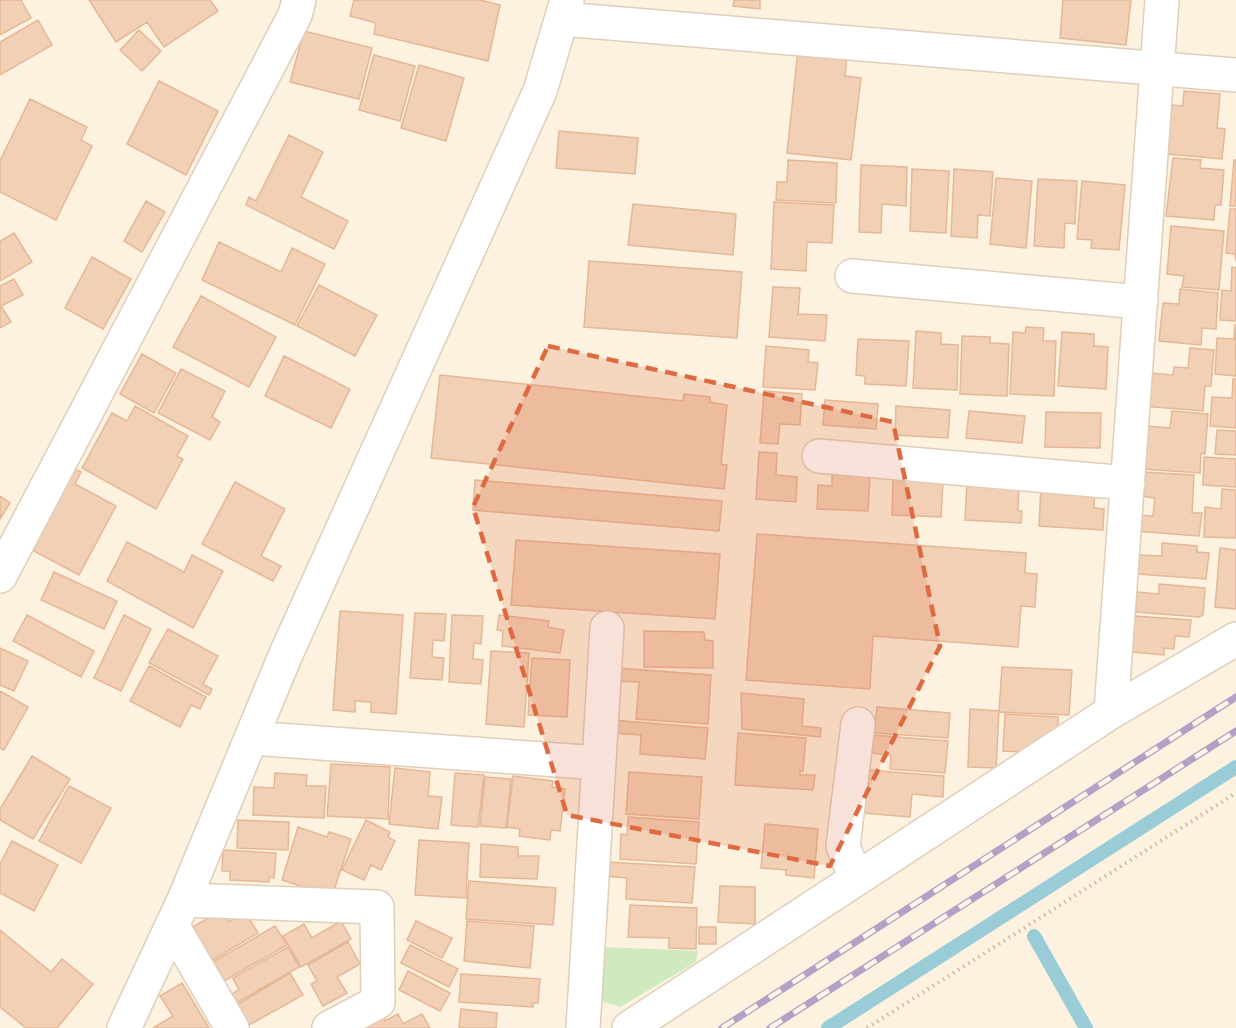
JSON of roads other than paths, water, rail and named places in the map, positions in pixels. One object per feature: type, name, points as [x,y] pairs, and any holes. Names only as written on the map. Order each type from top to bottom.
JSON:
[{"type":"street","points":[[0,576],[295,15],[299,0]]},
{"type":"street","points":[[1112,712],[1162,0]]},
{"type":"street","points":[[124,1028],[178,912],[291,643],[540,91],[565,10],[1236,75]]},
{"type":"street","points":[[852,276],[1141,302]]},
{"type":"street","points":[[819,456],[1128,483]]},
{"type":"street","points":[[583,1028],[607,628]]},
{"type":"street","points":[[629,1028],[1112,712],[1236,639]]},
{"type":"street","points":[[856,879],[843,846],[858,724]]},
{"type":"street","points":[[251,738],[599,763]]},
{"type":"street","points":[[178,912],[377,907],[378,1002],[329,1028]]},
{"type":"street","points":[[178,912],[232,1028]]},
{"type":"waterway","points":[[828,1028],[1236,767]]},
{"type":"waterway","points":[[1034,936],[1086,1028]]},
{"type":"railway","points":[[722,1028],[1236,697]]},
{"type":"railway","points":[[770,1028],[1236,731]]}]
